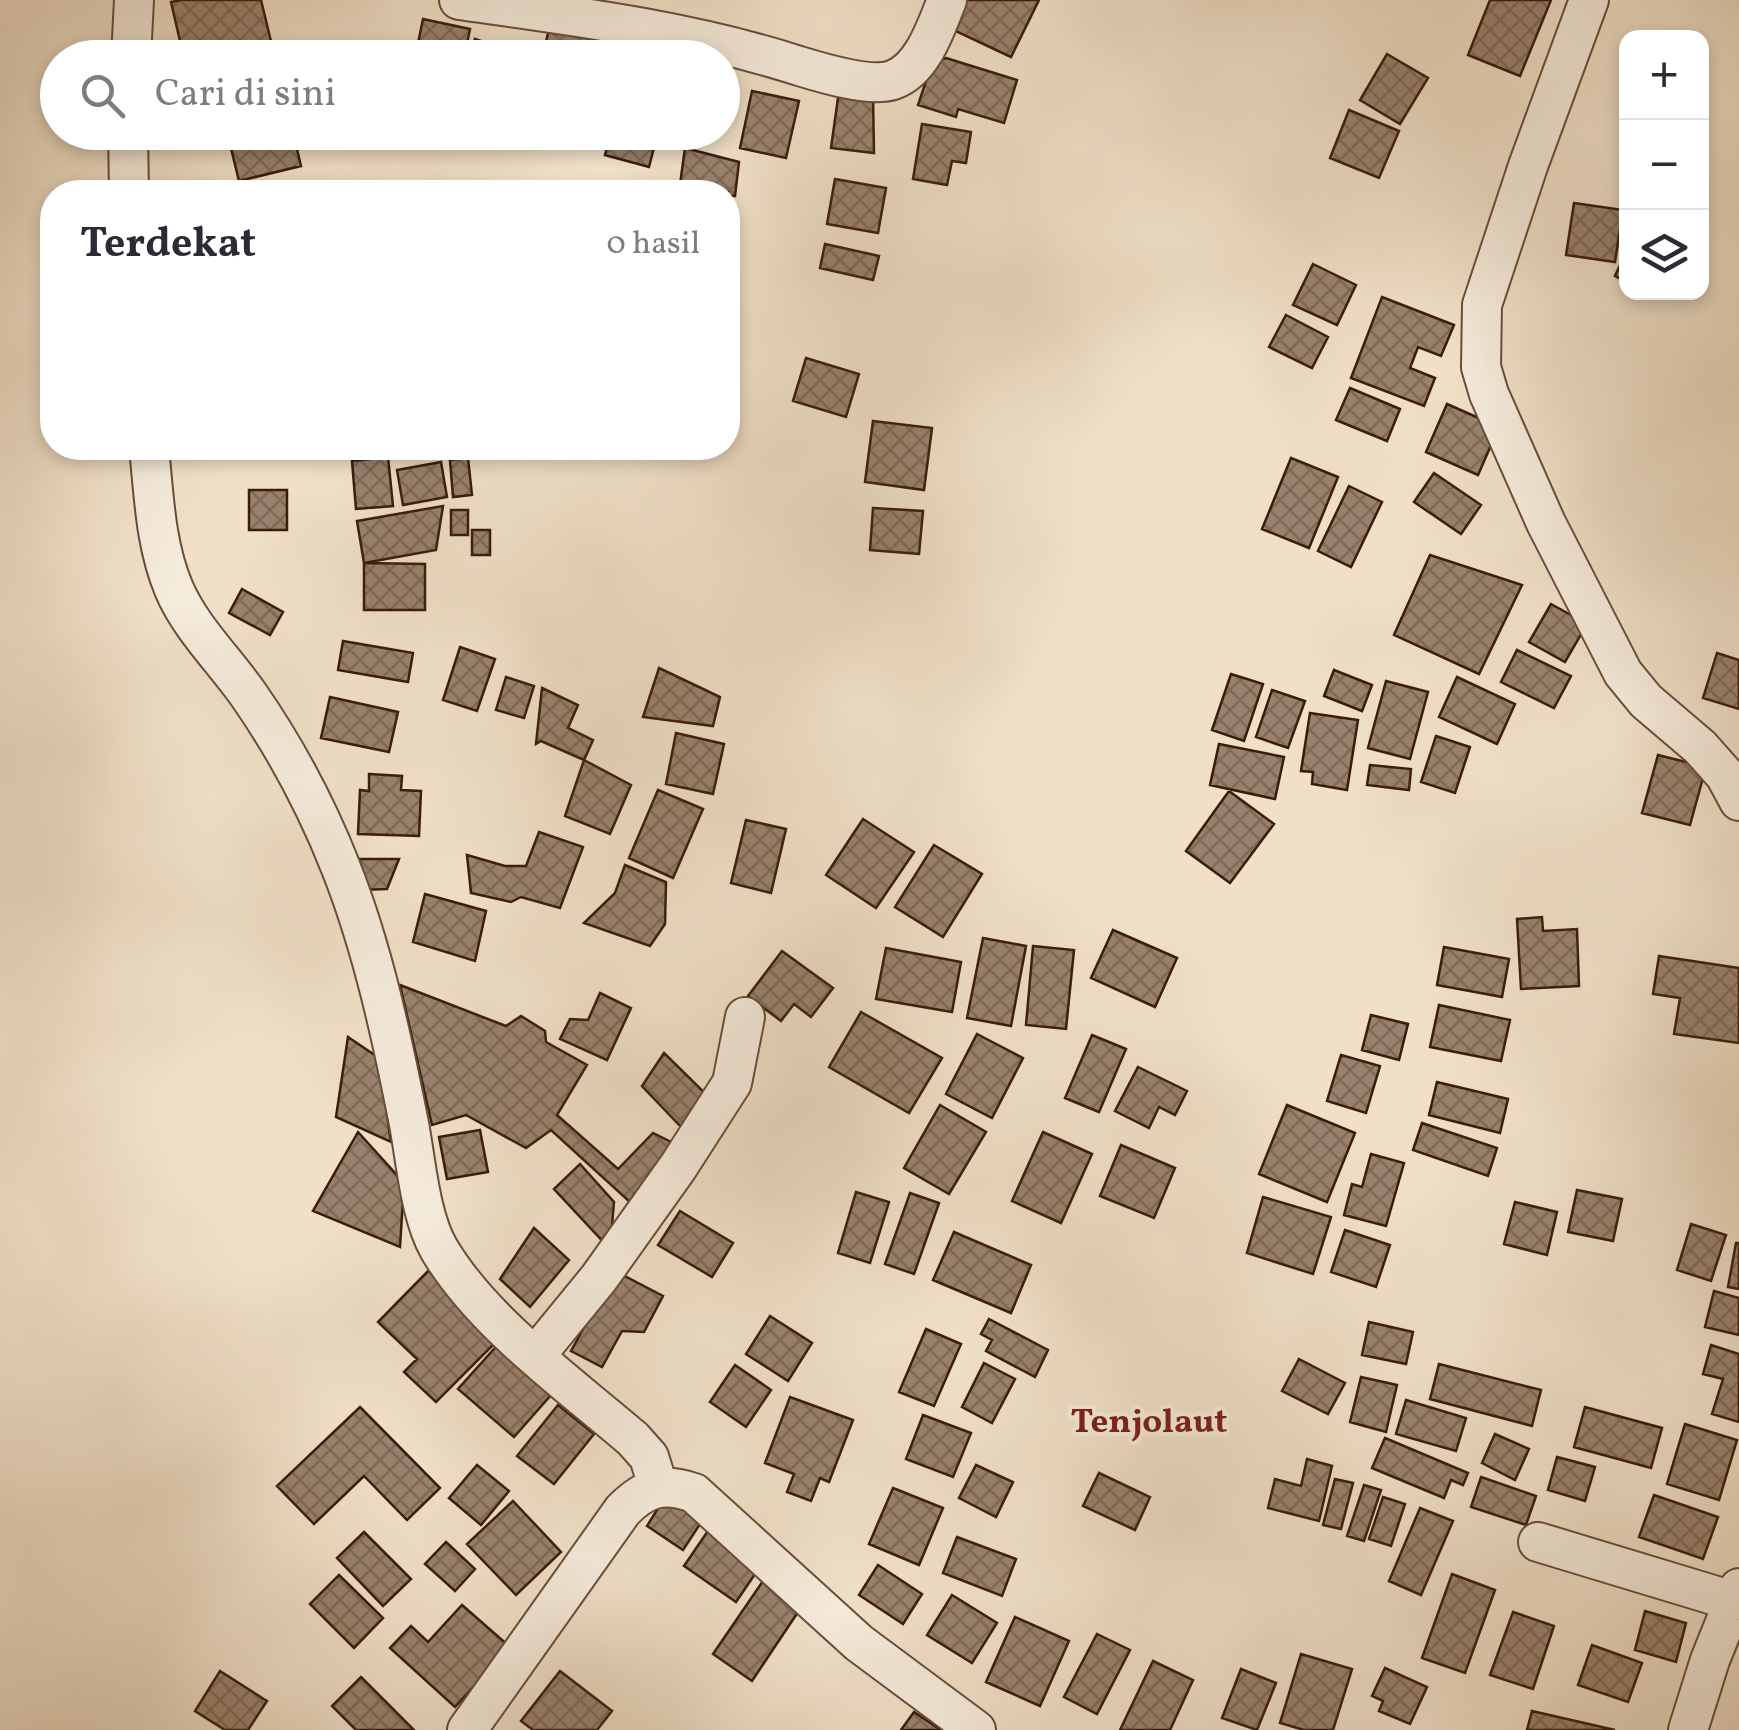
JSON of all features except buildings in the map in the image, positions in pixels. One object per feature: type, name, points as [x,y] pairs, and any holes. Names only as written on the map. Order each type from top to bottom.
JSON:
[{"type":"street","points":[[132,40],[134,0]]},
{"type":"street","points":[[459,0],[709,40]]},
{"type":"street","points":[[740,48],[816,71],[866,81],[892,80],[912,68],[947,0]]},
{"type":"street","points":[[1589,0],[1482,305],[1481,367],[1546,523],[1623,673],[1646,701],[1713,761],[1739,800]]},
{"type":"street","points":[[129,150],[130,180]]},
{"type":"street","points":[[150,460],[159,542],[174,591],[249,696],[284,753],[340,866],[364,933],[437,1246],[462,1281],[536,1355],[650,1457],[658,1486]]},
{"type":"street","points":[[536,1355],[599,1278],[732,1083],[745,1018]]},
{"type":"street","points":[[467,1730],[614,1522],[639,1494],[658,1486],[694,1493],[859,1643],[976,1730]]},
{"type":"street","points":[[1538,1542],[1736,1594],[1688,1730]]},
{"type":"district","name":"Tenjolaut","points":[[1149,1423]]}]
